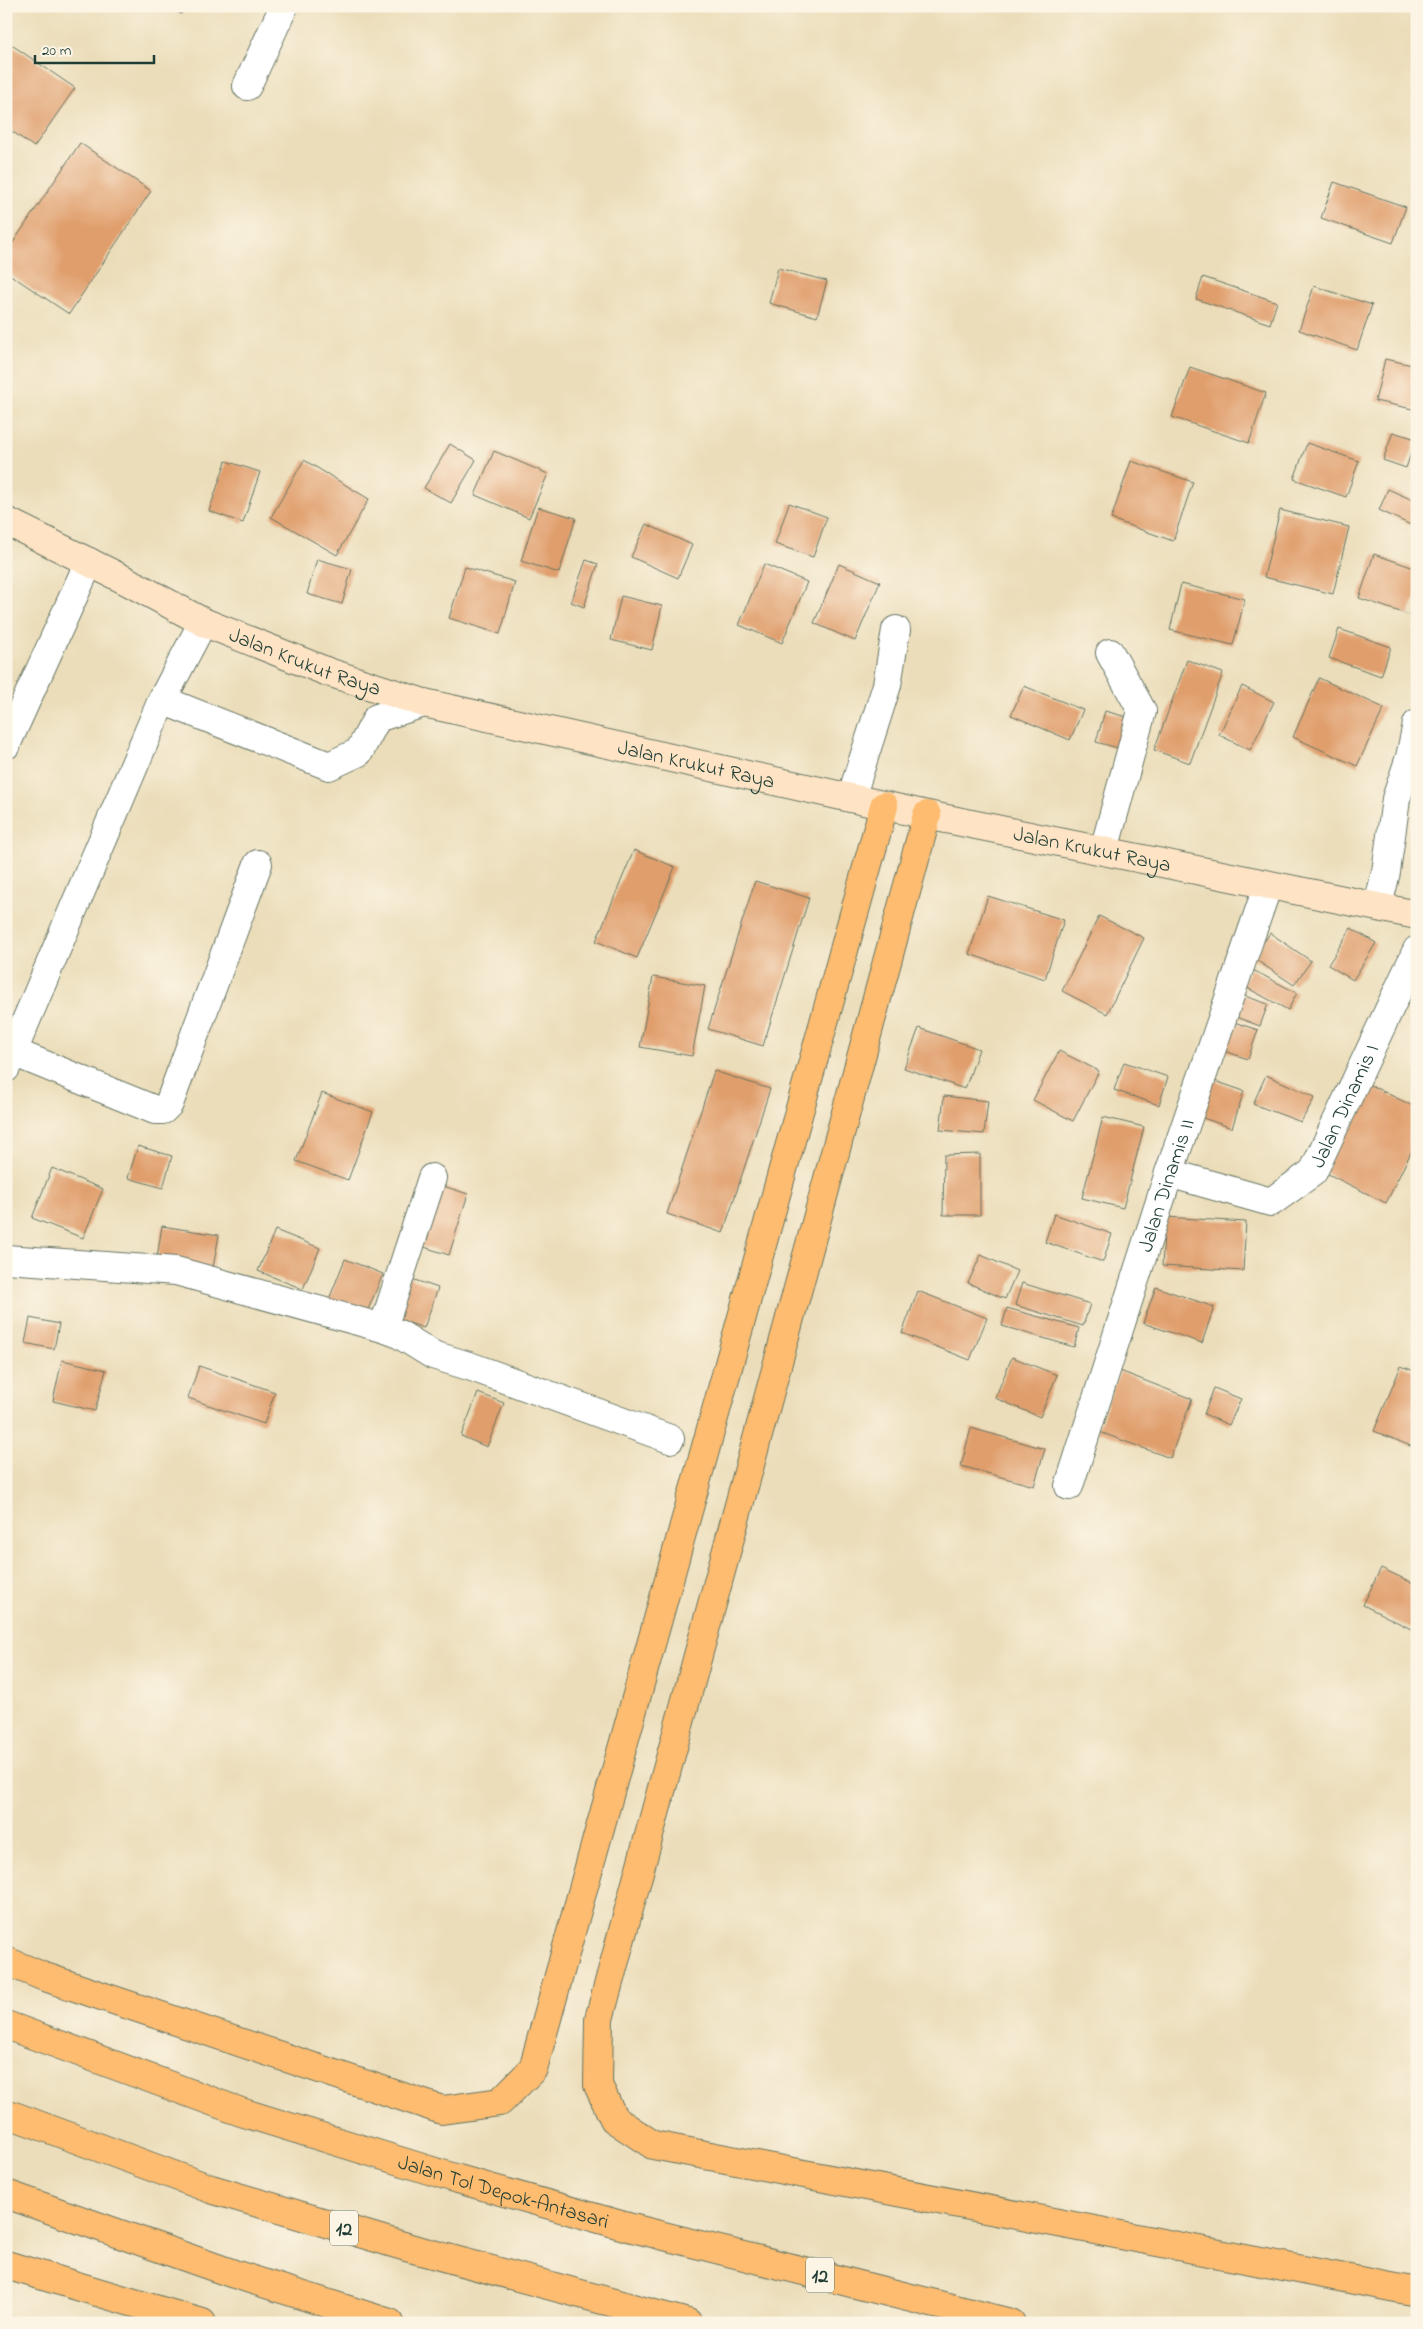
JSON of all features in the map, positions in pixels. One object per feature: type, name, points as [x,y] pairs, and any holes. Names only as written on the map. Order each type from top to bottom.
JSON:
[{"type":"highway","points":[[6,1961],[51,1979],[442,2110],[500,2102],[533,2069],[556,1994],[884,806]]},
{"type":"highway","points":[[927,815],[598,2019],[598,2085],[614,2119],[653,2144],[1417,2292]]},
{"type":"highway","name":"Jalan Tol Depok–Antasari","points":[[6,2025],[241,2112],[458,2179],[628,2227],[1011,2323]]},
{"type":"highway","name":"12","points":[[6,2113],[211,2189],[410,2248],[688,2323]]},
{"type":"highway","points":[[6,2194],[234,2274],[390,2323]]},
{"type":"highway","points":[[6,2266],[202,2323]]},
{"type":"street","points":[[247,86],[284,6]]},
{"type":"street","name":"Jalan Krukut Raya","points":[[6,521],[203,622],[328,672],[424,702],[884,806],[1417,915]]},
{"type":"street","points":[[6,745],[89,562]]},
{"type":"street","points":[[203,622],[162,700],[10,1060],[155,1110],[163,1110],[169,1104],[258,864]]},
{"type":"street","points":[[850,798],[887,685],[896,630]]},
{"type":"street","points":[[1104,850],[1142,711],[1110,654]]},
{"type":"street","points":[[162,700],[329,766],[359,752],[377,718],[424,702]]},
{"type":"street","points":[[1378,906],[1386,872],[1396,798],[1410,757],[1417,724]]},
{"type":"street","name":"Jalan Dinamis II","points":[[1069,1486],[1169,1173],[1268,885]]},
{"type":"street","name":"Jalan Dinamis I","points":[[1169,1173],[1271,1202],[1313,1172],[1417,950]]},
{"type":"street","points":[[383,1328],[432,1178]]},
{"type":"street","points":[[6,1260],[176,1271],[383,1328],[399,1334],[433,1355],[472,1367],[670,1438]]},
{"type":"building","points":[[166,6],[185,6],[181,14]]},
{"type":"building","points":[[6,41],[75,88],[34,147],[6,127]]},
{"type":"building","points":[[80,143],[151,191],[69,314],[6,272],[6,253]]},
{"type":"building","points":[[1334,182],[1406,207],[1393,243],[1321,218]]},
{"type":"building","points":[[778,268],[827,281],[817,317],[769,303]]},
{"type":"building","points":[[1203,277],[1277,302],[1270,324],[1196,299]]},
{"type":"building","points":[[1314,286],[1372,305],[1357,350],[1299,330]]},
{"type":"building","points":[[1385,359],[1417,366],[1417,410],[1375,401]]},
{"type":"building","points":[[1190,367],[1266,393],[1249,443],[1172,417]]},
{"type":"building","points":[[1393,432],[1416,439],[1406,468],[1383,460]]},
{"type":"building","points":[[1307,443],[1359,461],[1346,497],[1294,479]]},
{"type":"building","points":[[450,444],[476,460],[451,503],[424,488]]},
{"type":"building","points":[[494,451],[548,474],[529,518],[475,495]]},
{"type":"building","points":[[304,460],[369,499],[337,555],[271,517]]},
{"type":"building","points":[[226,461],[260,472],[243,523],[209,511]]},
{"type":"building","points":[[1131,461],[1193,482],[1173,541],[1111,519]]},
{"type":"building","points":[[1388,489],[1417,502],[1417,528],[1379,510]]},
{"type":"building","points":[[789,503],[827,517],[813,557],[775,544]]},
{"type":"building","points":[[538,507],[576,518],[559,573],[521,561]]},
{"type":"building","points":[[1280,510],[1349,527],[1333,594],[1264,577]]},
{"type":"building","points":[[646,524],[692,545],[678,578],[631,557]]},
{"type":"building","points":[[1374,554],[1417,569],[1417,592],[1409,615],[1359,598]]},
{"type":"building","points":[[317,559],[352,569],[342,604],[307,594]]},
{"type":"building","points":[[586,560],[598,564],[584,607],[571,602]]},
{"type":"building","points":[[764,564],[807,582],[782,643],[739,625]]},
{"type":"building","points":[[839,564],[880,582],[855,641],[814,623]]},
{"type":"building","points":[[465,567],[515,582],[500,634],[449,618]]},
{"type":"building","points":[[1181,584],[1245,599],[1233,645],[1170,630]]},
{"type":"building","points":[[621,596],[662,606],[652,650],[611,640]]},
{"type":"building","points":[[1339,629],[1391,647],[1381,676],[1329,658]]},
{"type":"building","points":[[1187,660],[1223,673],[1190,763],[1154,750]]},
{"type":"building","points":[[1319,678],[1384,708],[1357,766],[1293,737]]},
{"type":"building","points":[[1024,686],[1083,710],[1070,740],[1011,715]]},
{"type":"building","points":[[1242,686],[1274,702],[1250,750],[1219,735]]},
{"type":"building","points":[[1105,711],[1134,719],[1125,750],[1096,742]]},
{"type":"building","points":[[634,850],[675,867],[637,958],[596,941]]},
{"type":"building","points":[[755,881],[809,898],[763,1046],[708,1029]]},
{"type":"building","points":[[988,896],[1064,920],[1045,979],[969,954]]},
{"type":"building","points":[[1099,916],[1144,938],[1107,1014],[1062,991]]},
{"type":"building","points":[[1351,928],[1376,943],[1353,980],[1328,965]]},
{"type":"building","points":[[1270,933],[1311,961],[1294,985],[1253,958]]},
{"type":"building","points":[[1251,969],[1297,993],[1288,1010],[1242,985]]},
{"type":"building","points":[[653,977],[705,986],[692,1056],[640,1047]]},
{"type":"building","points":[[1236,993],[1268,1004],[1260,1026],[1228,1014]]},
{"type":"building","points":[[1228,1020],[1258,1030],[1248,1059],[1218,1049]]},
{"type":"building","points":[[919,1028],[979,1049],[965,1089],[904,1068]]},
{"type":"building","points":[[1059,1051],[1099,1071],[1073,1121],[1033,1100]]},
{"type":"building","points":[[1124,1062],[1168,1077],[1159,1105],[1114,1090]]},
{"type":"building","points":[[714,1071],[770,1089],[723,1233],[667,1214]]},
{"type":"building","points":[[1266,1075],[1315,1097],[1301,1122],[1253,1104]]},
{"type":"building","points":[[1206,1078],[1244,1091],[1232,1128],[1194,1115]]},
{"type":"building","points":[[1368,1084],[1417,1108],[1417,1140],[1386,1203],[1324,1172]]},
{"type":"building","points":[[322,1093],[373,1112],[348,1180],[296,1161]]},
{"type":"building","points":[[944,1096],[988,1101],[984,1134],[940,1130]]},
{"type":"building","points":[[1103,1117],[1144,1127],[1123,1208],[1082,1198]]},
{"type":"building","points":[[138,1146],[172,1156],[163,1188],[128,1178]]},
{"type":"building","points":[[980,1154],[980,1215],[943,1215],[944,1155]]},
{"type":"building","points":[[52,1168],[103,1189],[83,1238],[32,1218]]},
{"type":"building","points":[[440,1185],[468,1194],[449,1255],[421,1246]]},
{"type":"building","points":[[1054,1214],[1112,1234],[1103,1262],[1045,1242]]},
{"type":"building","points":[[1165,1217],[1246,1222],[1243,1271],[1162,1266]]},
{"type":"building","points":[[162,1226],[219,1235],[212,1273],[156,1264]]},
{"type":"building","points":[[275,1230],[320,1248],[303,1289],[258,1271]]},
{"type":"building","points":[[981,1255],[1017,1271],[1005,1299],[968,1283]]},
{"type":"building","points":[[345,1259],[383,1274],[365,1317],[328,1302]]},
{"type":"building","points":[[406,1277],[438,1288],[424,1328],[392,1317]]},
{"type":"building","points":[[1022,1283],[1090,1304],[1083,1326],[1015,1305]]},
{"type":"building","points":[[1156,1287],[1214,1307],[1202,1343],[1143,1323]]},
{"type":"building","points":[[918,1291],[987,1318],[970,1360],[902,1333]]},
{"type":"building","points":[[1007,1308],[1079,1328],[1074,1347],[1002,1326]]},
{"type":"building","points":[[30,1318],[59,1324],[54,1349],[25,1343]]},
{"type":"building","points":[[1012,1357],[1057,1375],[1040,1417],[995,1398]]},
{"type":"building","points":[[62,1360],[106,1370],[95,1411],[53,1401]]},
{"type":"building","points":[[199,1366],[275,1392],[264,1424],[188,1398]]},
{"type":"building","points":[[1401,1366],[1417,1372],[1417,1438],[1413,1447],[1374,1431]]},
{"type":"building","points":[[1120,1371],[1192,1399],[1170,1458],[1097,1431]]},
{"type":"building","points":[[1214,1388],[1241,1399],[1229,1425],[1204,1414]]},
{"type":"building","points":[[478,1393],[504,1403],[487,1447],[461,1436]]},
{"type":"building","points":[[971,1428],[1045,1449],[1034,1486],[961,1466]]},
{"type":"building","points":[[1381,1568],[1417,1585],[1417,1632],[1363,1605]]}]
